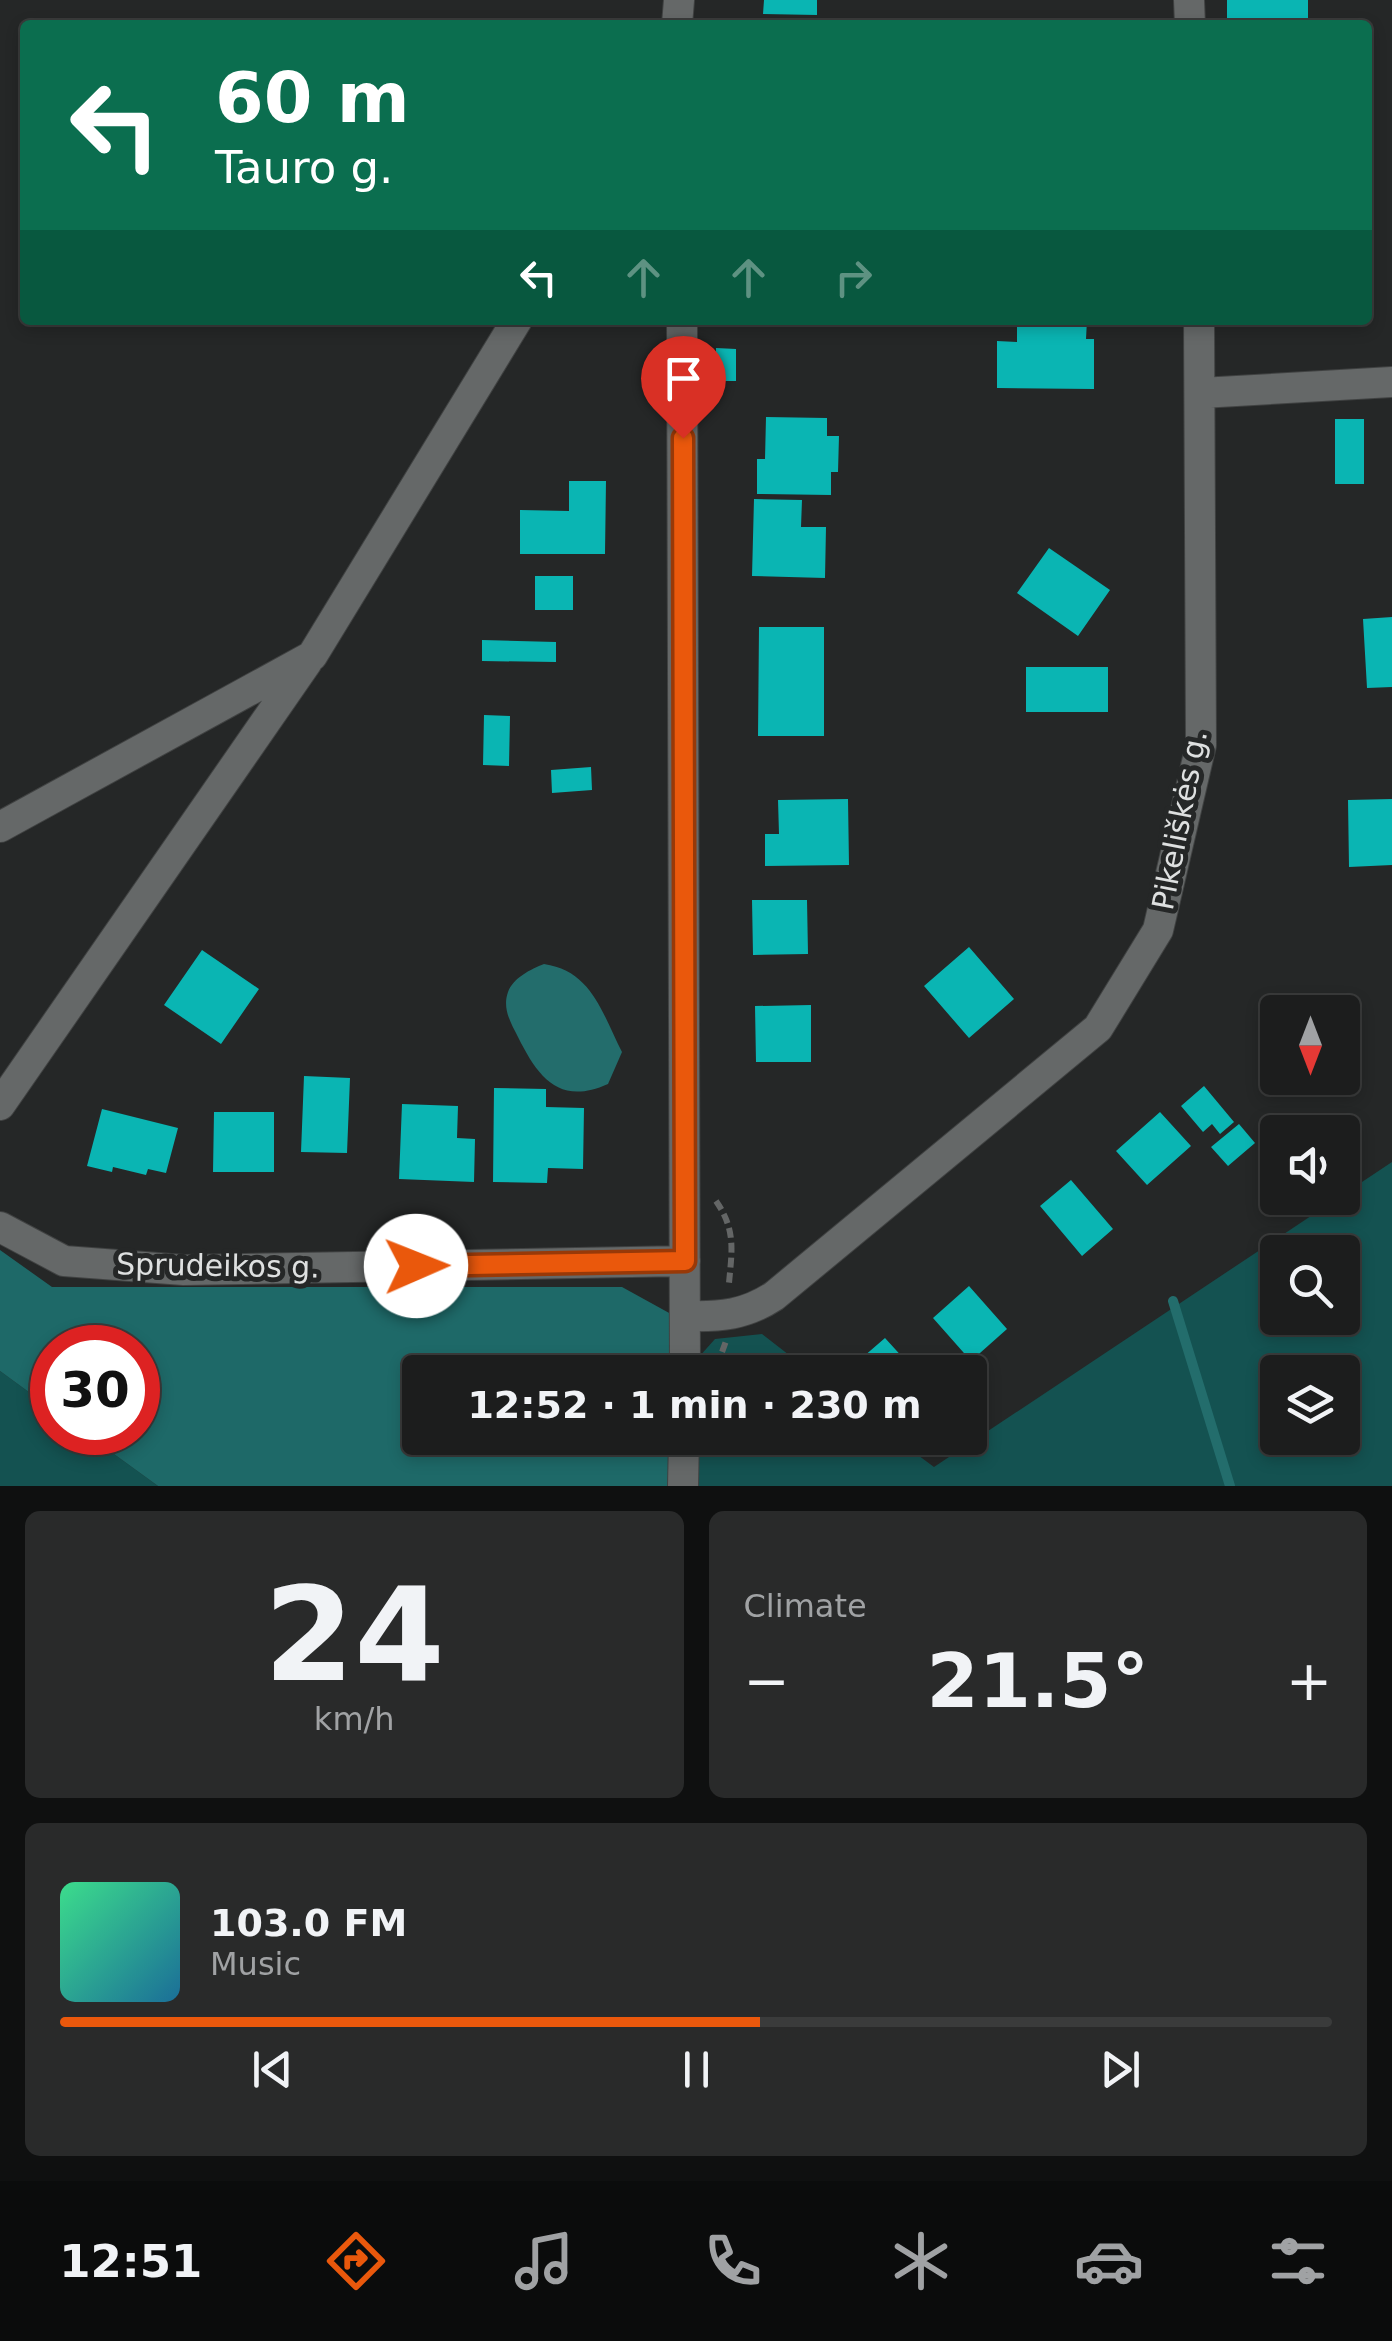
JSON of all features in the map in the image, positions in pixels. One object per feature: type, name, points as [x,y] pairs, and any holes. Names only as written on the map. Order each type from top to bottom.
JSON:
[{"type":"street","points":[[0,1105],[312,656],[514,325]]},
{"type":"street","points":[[682,325],[685,1355]]},
{"type":"street","name":"Pikeliškės g.","points":[[686,1316],[750,1312],[774,1296],[1098,1028],[1158,930],[1201,744],[1199,325]]},
{"type":"street","points":[[1201,393],[1392,382]]},
{"type":"street","points":[[0,826],[312,656]]},
{"type":"street","name":"Sprudeikos g.","points":[[0,1227],[64,1261],[184,1270],[685,1261]]},
{"type":"street","points":[[683,1486],[684,1455]]},
{"type":"path","points":[[686,1186],[706,1187],[728,1219],[734,1238],[722,1355]]},
{"type":"shaded area","points":[[544,964],[574,975],[601,1009],[622,1052],[608,1084],[576,1092],[563,1089],[542,1075],[526,1051],[508,1016],[506,998],[518,978]]},
{"type":"shaded area","points":[[1392,1162],[1392,1486],[697,1486],[697,1455],[918,1455],[934,1467],[952,1455],[987,1455],[987,1432],[1260,1250],[1260,1335],[1360,1335],[1360,1235],[1282,1235],[1312,1215],[1360,1215],[1360,1183]]},
{"type":"shaded area","points":[[0,1250],[52,1287],[622,1287],[671,1314],[670,1355],[402,1355],[402,1455],[669,1455],[668,1486],[158,1486],[115,1455],[160,1455],[160,1325],[30,1325],[30,1393],[0,1371]]},
{"type":"shaded area","points":[[762,1334],[789,1355],[701,1355],[715,1339]]},
{"type":"shaded area","points":[[0,1371],[30,1393],[30,1455],[115,1455],[158,1486],[0,1486]]},
{"type":"building","points":[[764,0],[817,0],[817,15],[763,14]]},
{"type":"building","points":[[1227,0],[1308,0],[1308,20],[1227,20]]},
{"type":"building","points":[[1017,325],[1087,325],[1086,339],[1094,339],[1094,389],[997,388],[997,341],[1017,342]]},
{"type":"building","points":[[716,348],[736,349],[736,381],[716,381]]},
{"type":"building","points":[[766,417],[827,418],[827,436],[839,436],[838,472],[831,472],[831,495],[757,494],[757,459],[765,459]]},
{"type":"building","points":[[1335,419],[1364,419],[1364,484],[1335,484]]},
{"type":"building","points":[[569,481],[606,481],[605,554],[520,554],[520,510],[569,511]]},
{"type":"building","points":[[754,499],[802,500],[801,527],[826,527],[825,578],[752,576]]},
{"type":"building","points":[[1049,548],[1110,590],[1078,636],[1017,593]]},
{"type":"building","points":[[535,576],[573,576],[573,610],[535,610]]},
{"type":"building","points":[[1392,617],[1392,687],[1367,688],[1363,619]]},
{"type":"building","points":[[759,627],[824,627],[824,736],[758,736]]},
{"type":"building","points":[[482,640],[556,642],[556,662],[482,661]]},
{"type":"building","points":[[1026,667],[1108,667],[1108,712],[1026,712]]},
{"type":"building","points":[[484,715],[510,716],[509,766],[483,765]]},
{"type":"building","points":[[591,767],[592,790],[552,793],[551,770]]},
{"type":"building","points":[[848,799],[849,865],[765,866],[765,834],[779,834],[778,800]]},
{"type":"building","points":[[1392,799],[1392,865],[1349,867],[1348,800]]},
{"type":"building","points":[[752,900],[807,900],[808,954],[753,955]]},
{"type":"building","points":[[969,947],[1014,999],[969,1038],[924,986]]},
{"type":"building","points":[[202,950],[259,989],[221,1044],[164,1005]]},
{"type":"building","points":[[811,1005],[811,1062],[756,1062],[755,1006]]},
{"type":"building","points":[[304,1076],[350,1078],[347,1153],[301,1152]]},
{"type":"building","points":[[1204,1086],[1234,1122],[1220,1134],[1212,1124],[1203,1132],[1181,1106]]},
{"type":"building","points":[[494,1088],[546,1089],[546,1107],[584,1108],[583,1169],[548,1168],[547,1183],[493,1182]]},
{"type":"building","points":[[402,1104],[458,1106],[457,1138],[475,1139],[474,1182],[399,1179]]},
{"type":"building","points":[[102,1109],[178,1128],[166,1173],[148,1169],[146,1175],[113,1167],[112,1172],[87,1166]]},
{"type":"building","points":[[214,1112],[274,1112],[274,1172],[213,1172]]},
{"type":"building","points":[[1160,1112],[1191,1146],[1147,1185],[1116,1151]]},
{"type":"building","points":[[1239,1124],[1255,1143],[1228,1166],[1211,1147]]},
{"type":"building","points":[[1071,1180],[1113,1229],[1082,1256],[1040,1206]]},
{"type":"building","points":[[969,1286],[1007,1329],[978,1355],[966,1355],[933,1318]]},
{"type":"building","points":[[885,1338],[900,1355],[865,1355]]},
{"type":"waterway","points":[[1173,1301],[1230,1486]]},
{"type":"route","points":[[416,1266],[685,1261],[683,438]]}]
